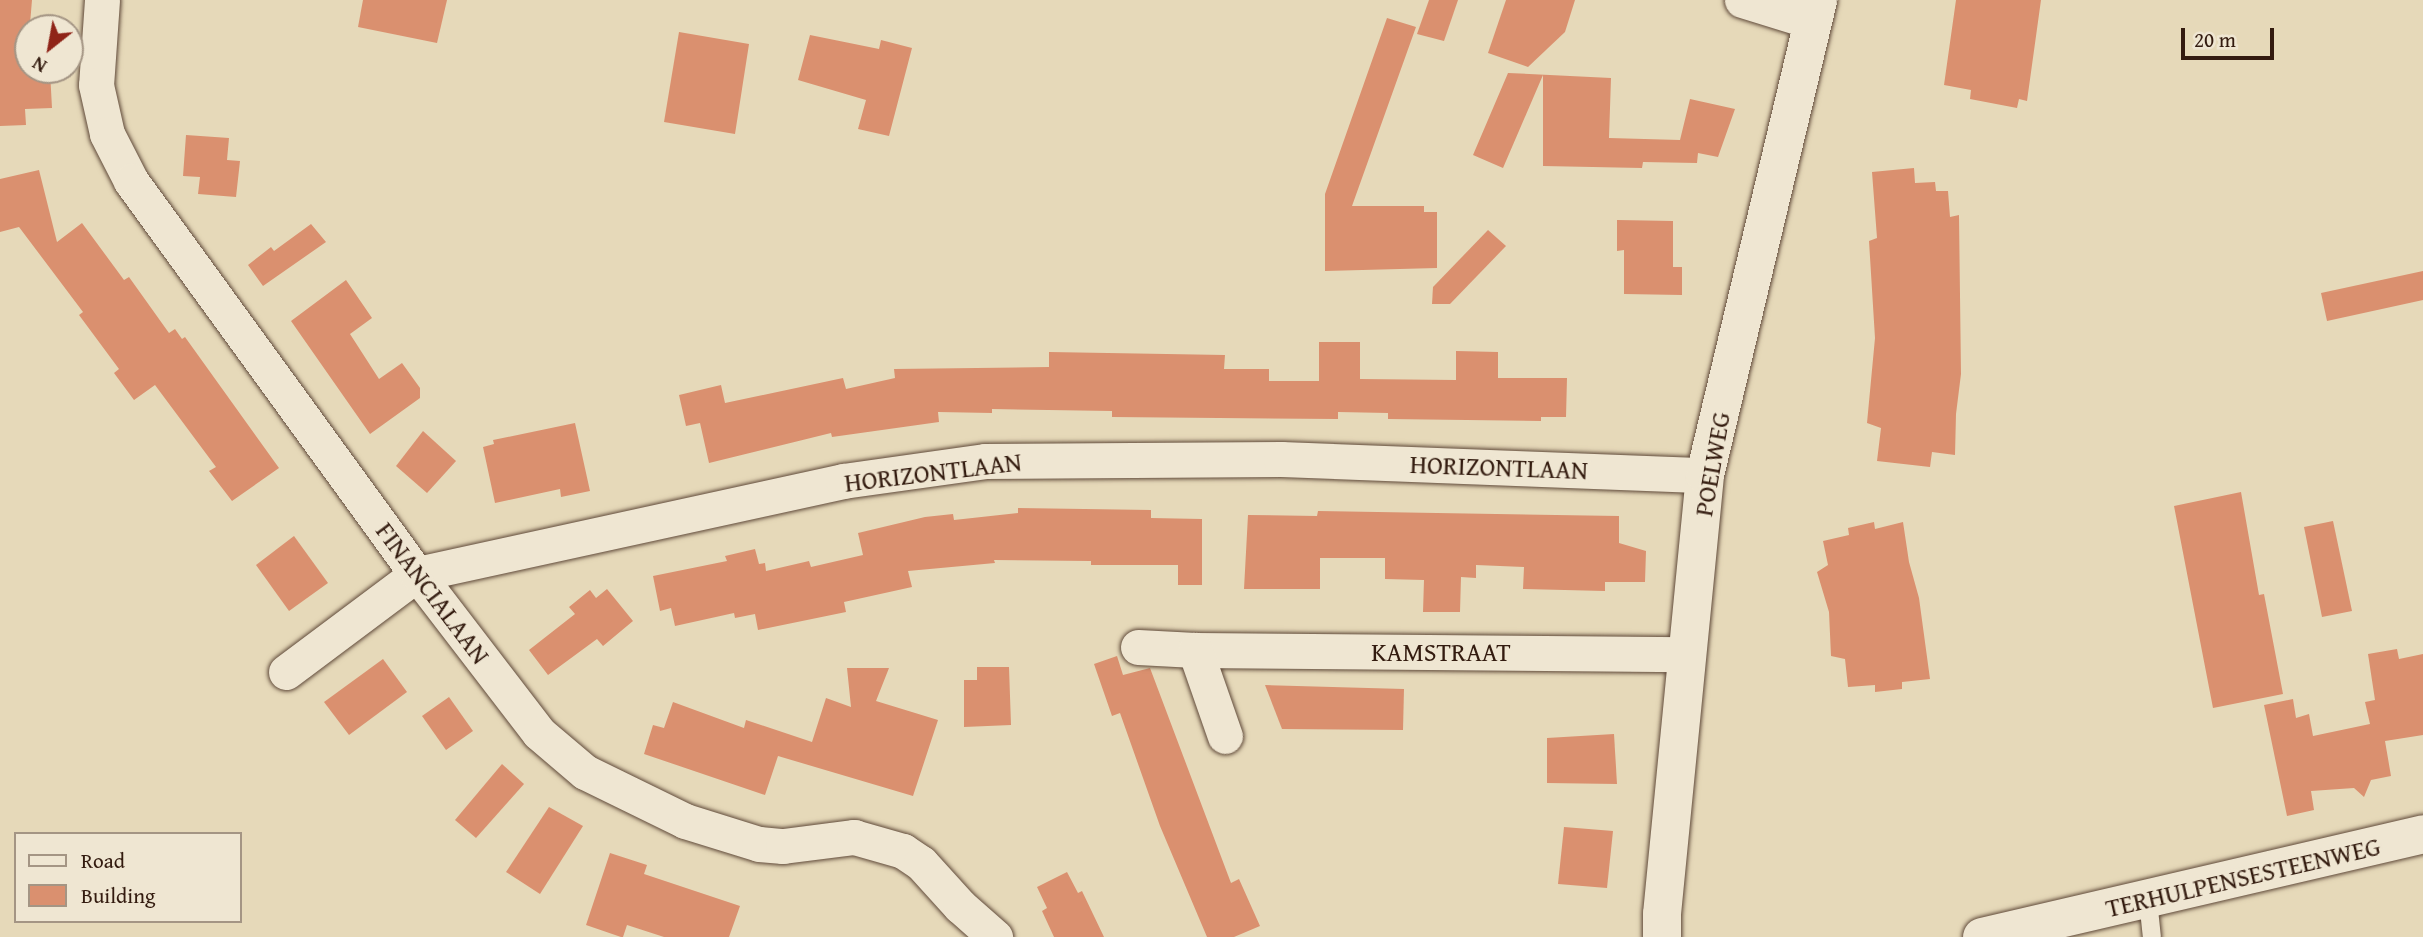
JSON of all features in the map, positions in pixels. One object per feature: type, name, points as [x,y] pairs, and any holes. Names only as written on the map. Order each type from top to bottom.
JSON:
[{"type":"street","name":"FINANCIALAAN","points":[[102,0],[96,85],[107,134],[131,181],[417,574],[539,733],[585,772],[685,821],[758,844],[783,846],[854,837],[903,851],[920,863],[960,906],[995,937]]},
{"type":"street","points":[[1742,0],[1816,11]]},
{"type":"street","name":"POELWEG","points":[[1662,937],[1662,914],[1705,475],[1816,11]]},
{"type":"street","name":"HORIZONTLAAN","points":[[286,672],[417,574],[843,481],[985,461],[1281,459],[1705,475]]},
{"type":"street","name":"KAMSTRAAT","points":[[1138,647],[1195,650],[1688,654]]},
{"type":"street","points":[[1195,650],[1225,736]]},
{"type":"street","name":"TERHULPENSESTEENWEG","points":[[1982,937],[2423,834]]},
{"type":"lane","points":[[2148,900],[2152,937]]},
{"type":"building","points":[[0,0],[32,0],[31,14],[14,14],[14,84],[51,84],[52,108],[25,109],[26,125],[0,126]]},
{"type":"building","points":[[363,0],[447,0],[437,43],[358,27]]},
{"type":"building","points":[[1429,0],[1458,0],[1444,41],[1417,34]]},
{"type":"building","points":[[1506,0],[1575,0],[1565,32],[1528,67],[1488,53]]},
{"type":"building","points":[[1956,0],[2041,0],[2027,101],[2019,99],[2017,108],[1970,99],[1971,90],[1944,85]]},
{"type":"building","points":[[1387,18],[1416,27],[1352,206],[1424,206],[1424,212],[1437,212],[1437,268],[1325,271],[1325,194]]},
{"type":"building","points":[[679,32],[749,44],[735,134],[664,122]]},
{"type":"building","points":[[810,35],[879,49],[881,40],[912,48],[889,136],[858,129],[866,100],[798,80]]},
{"type":"building","points":[[1508,73],[1611,78],[1609,138],[1680,140],[1690,99],[1735,109],[1718,157],[1698,153],[1697,163],[1643,162],[1642,168],[1543,166],[1543,75],[1503,168],[1473,155]]},
{"type":"building","points":[[186,135],[229,138],[227,160],[240,161],[236,197],[198,194],[200,177],[183,176]]},
{"type":"building","points":[[1914,168],[1915,183],[1935,182],[1936,191],[1948,191],[1950,217],[1959,215],[1961,374],[1955,455],[1932,452],[1930,467],[1877,461],[1881,428],[1867,423],[1875,338],[1869,241],[1877,238],[1872,172]]},
{"type":"building","points":[[39,170],[57,242],[82,223],[124,280],[129,277],[169,333],[175,329],[182,339],[185,337],[279,468],[232,501],[209,471],[216,467],[155,385],[134,400],[114,373],[119,369],[79,315],[83,312],[19,227],[0,232],[0,179]]},
{"type":"building","points":[[1617,220],[1673,221],[1673,267],[1682,267],[1682,295],[1624,294],[1624,250],[1617,251]]},
{"type":"building","points":[[311,224],[326,242],[263,286],[248,265],[271,247],[274,251]]},
{"type":"building","points":[[1488,230],[1506,246],[1450,304],[1432,304],[1433,287]]},
{"type":"building","points":[[2423,271],[2423,300],[2327,321],[2321,293]]},
{"type":"building","points":[[346,280],[372,318],[350,334],[379,379],[402,363],[420,388],[420,398],[370,434],[291,321]]},
{"type":"building","points":[[1319,342],[1360,342],[1360,379],[1456,380],[1456,351],[1498,352],[1498,378],[1567,378],[1566,417],[1541,417],[1541,421],[1388,419],[1388,413],[1338,412],[1338,419],[1112,417],[1112,411],[992,409],[992,413],[938,412],[939,422],[832,437],[831,433],[709,463],[700,423],[686,426],[679,395],[721,385],[725,403],[843,378],[846,389],[895,378],[894,369],[1049,367],[1049,352],[1225,355],[1224,369],[1269,369],[1269,381],[1319,381]]},
{"type":"building","points":[[575,423],[590,491],[561,497],[560,489],[495,503],[483,447],[494,444],[493,440]]},
{"type":"building","points":[[423,431],[456,461],[427,493],[396,466]]},
{"type":"building","points":[[2241,492],[2259,595],[2264,594],[2283,694],[2213,708],[2174,506]]},
{"type":"building","points":[[1018,508],[1151,510],[1151,518],[1202,519],[1202,585],[1178,585],[1178,565],[1091,565],[1091,561],[994,560],[995,563],[908,571],[912,587],[844,602],[846,612],[758,630],[755,614],[735,618],[734,613],[675,626],[671,608],[660,611],[653,576],[727,561],[725,556],[755,549],[759,564],[765,563],[766,571],[809,561],[811,567],[863,555],[858,533],[925,517],[953,514],[954,520],[1018,513]]},
{"type":"building","points":[[1318,511],[1619,516],[1619,543],[1646,551],[1645,582],[1605,582],[1605,591],[1523,589],[1524,567],[1476,565],[1476,578],[1461,577],[1460,612],[1423,612],[1424,580],[1385,579],[1385,558],[1320,558],[1320,589],[1244,589],[1248,515],[1317,516]]},
{"type":"building","points":[[2333,521],[2352,611],[2322,617],[2304,527]]},
{"type":"building","points":[[1874,522],[1875,529],[1903,522],[1909,562],[1919,598],[1930,679],[1902,682],[1902,689],[1875,692],[1875,685],[1848,687],[1845,659],[1831,656],[1829,612],[1817,572],[1828,565],[1823,541],[1849,535],[1848,528]]},
{"type":"building","points":[[294,536],[328,583],[289,611],[256,565]]},
{"type":"building","points":[[607,589],[633,621],[603,646],[597,639],[548,675],[529,650],[575,614],[569,607],[590,590],[596,598]]},
{"type":"building","points":[[2397,649],[2399,659],[2423,654],[2423,735],[2385,741],[2391,776],[2371,780],[2364,797],[2354,788],[2311,791],[2314,810],[2287,816],[2264,705],[2293,699],[2296,718],[2309,714],[2313,736],[2370,724],[2365,702],[2375,700],[2368,654]]},
{"type":"building","points":[[1117,656],[1123,675],[1150,668],[1231,883],[1239,879],[1260,926],[1234,937],[1207,937],[1160,826],[1120,713],[1112,716],[1094,664]]},
{"type":"building","points":[[383,659],[407,692],[349,735],[324,702]]},
{"type":"building","points":[[977,667],[1009,667],[1011,725],[964,727],[964,680],[977,680]]},
{"type":"building","points":[[847,668],[889,668],[876,701],[938,720],[913,796],[778,756],[765,795],[644,754],[653,725],[664,728],[673,702],[744,728],[746,720],[812,742],[826,698],[851,707]]},
{"type":"building","points":[[1265,685],[1404,689],[1403,730],[1282,729]]},
{"type":"building","points":[[449,697],[473,731],[446,750],[422,716]]},
{"type":"building","points":[[1614,734],[1617,784],[1547,783],[1547,738]]},
{"type":"building","points":[[502,764],[524,784],[476,838],[455,820]]},
{"type":"building","points":[[549,807],[583,826],[540,894],[506,872]]},
{"type":"building","points":[[1564,827],[1613,831],[1607,888],[1558,884]]},
{"type":"building","points":[[610,853],[647,865],[644,874],[740,906],[729,937],[664,937],[627,925],[621,937],[586,925]]},
{"type":"building","points":[[1067,872],[1078,893],[1082,891],[1104,937],[1054,937],[1042,911],[1047,908],[1037,887]]}]
